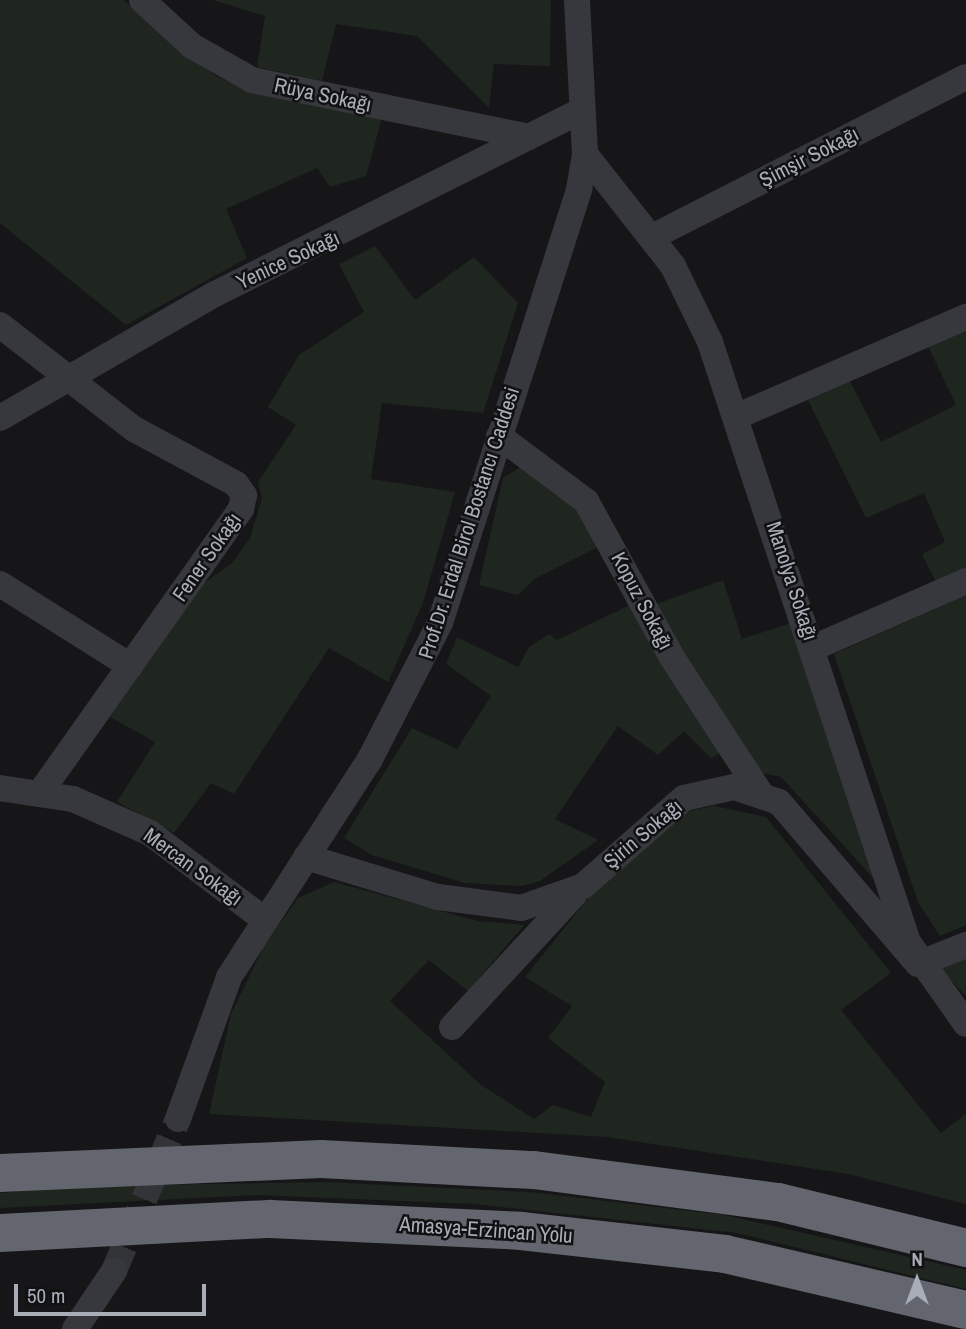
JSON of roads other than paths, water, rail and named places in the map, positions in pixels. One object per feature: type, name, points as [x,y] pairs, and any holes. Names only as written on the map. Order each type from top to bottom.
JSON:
[{"type":"highway","points":[[0,1173],[321,1159],[534,1170],[778,1202],[966,1248]]},
{"type":"highway","name":"Amasya-Erzincan Yolu","points":[[0,1233],[270,1219],[522,1231],[725,1254],[966,1310]]},
{"type":"street","name":"Rüya Sokağı","points":[[142,0],[192,46],[252,80],[529,137]]},
{"type":"street","name":"Prof.Dr. Erdal Birol Bostancı Caddesi","points":[[177,1119],[224,988],[262,918],[306,857],[425,662],[570,221],[585,154],[577,0]]},
{"type":"street","name":"Şimşir Sokağı","points":[[652,237],[966,77]]},
{"type":"street","name":"Yenice Sokağı","points":[[0,418],[215,294],[581,111]]},
{"type":"street","name":"Manolya Sokağı","points":[[585,154],[652,237],[684,285],[738,416],[918,964],[966,1024]]},
{"type":"street","points":[[738,416],[966,317]]},
{"type":"street","name":"Fener Sokağı","points":[[0,325],[73,378],[134,429],[236,484],[244,495],[241,509],[40,793]]},
{"type":"street","name":"Kopuz Sokağı","points":[[499,436],[586,500],[673,659],[760,791]]},
{"type":"street","points":[[813,648],[966,581]]},
{"type":"street","points":[[0,584],[130,666]]},
{"type":"street","name":"Şirin Sokağı","points":[[306,857],[489,908],[551,902],[583,886],[684,798],[734,787],[760,791]]},
{"type":"street","name":"Mercan Sokağı","points":[[0,788],[73,799],[150,832],[262,918]]},
{"type":"street","points":[[760,791],[802,825],[918,964],[966,944]]},
{"type":"street","points":[[452,1027],[583,886]]},
{"type":"street","points":[[75,1329],[114,1271]]},
{"type":"tunnel","points":[[114,1271],[178,1119]]}]
